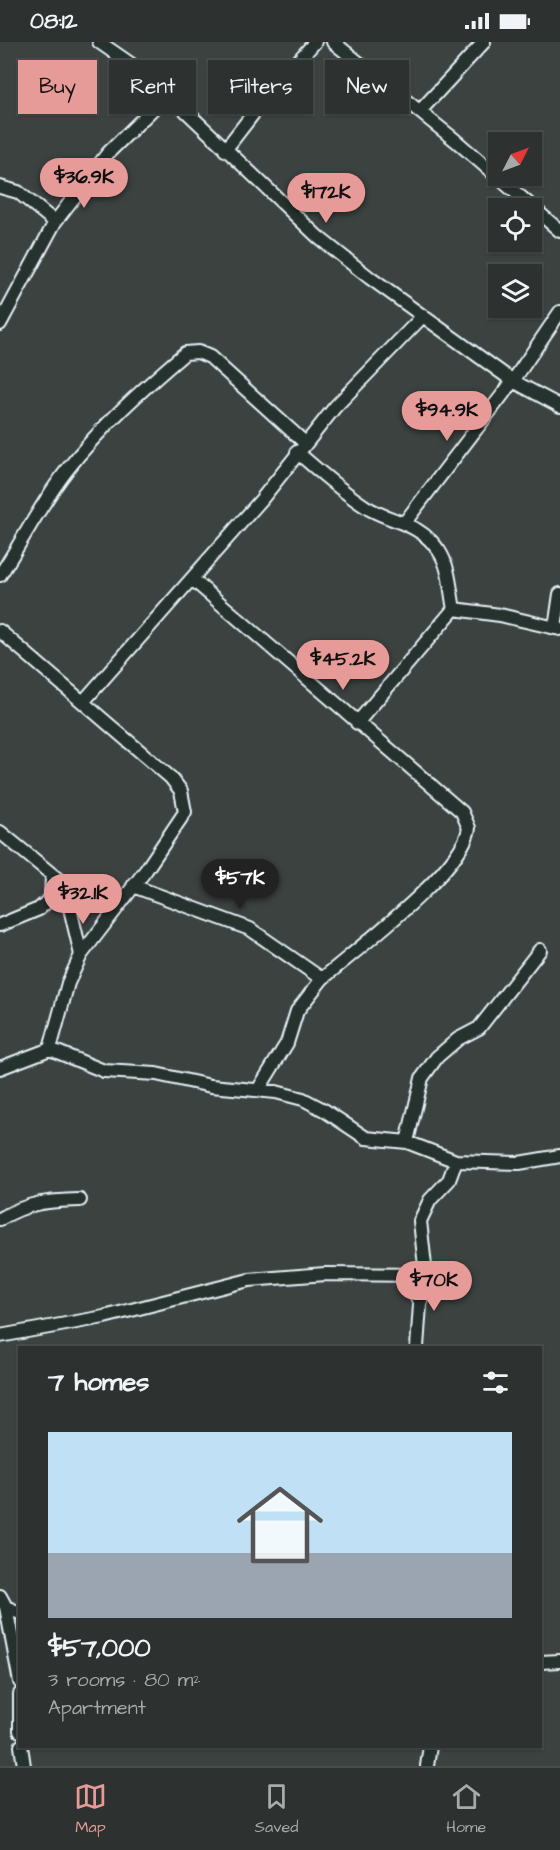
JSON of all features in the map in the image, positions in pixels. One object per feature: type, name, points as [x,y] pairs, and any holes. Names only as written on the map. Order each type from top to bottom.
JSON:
[{"type":"street","points":[[99,42],[125,60]]},
{"type":"street","points":[[225,150],[266,97],[315,42]]},
{"type":"street","points":[[333,42],[420,111],[560,231]]},
{"type":"street","points":[[420,111],[484,42]]},
{"type":"street","points":[[0,324],[55,222],[108,153],[148,114]]},
{"type":"street","points":[[188,114],[318,237],[513,381],[560,406]]},
{"type":"street","points":[[0,187],[18,192],[55,222]]},
{"type":"street","points":[[405,522],[513,381],[560,312]]},
{"type":"street","points":[[83,702],[261,500],[334,407],[423,316]]},
{"type":"street","points":[[0,575],[29,524],[68,468],[117,416],[185,353],[198,351],[210,357],[367,508],[405,522],[428,540],[441,554],[449,579],[454,609],[357,723]]},
{"type":"street","points":[[192,579],[462,812],[469,828],[461,847],[437,880],[322,979],[297,1011],[287,1043],[258,1090]]},
{"type":"street","points":[[454,609],[500,615],[558,628],[560,594]]},
{"type":"street","points":[[0,632],[171,778],[184,801],[184,812],[179,821],[81,955],[68,983],[50,1049]]},
{"type":"street","points":[[0,832],[60,881],[69,903],[81,955]]},
{"type":"street","points":[[0,925],[39,909],[51,897],[52,876]]},
{"type":"street","points":[[133,886],[250,929],[322,979]]},
{"type":"street","points":[[407,1142],[422,1078],[436,1057],[458,1039],[479,1028],[540,950]]},
{"type":"street","points":[[0,1068],[50,1049],[104,1071],[156,1074],[184,1082],[258,1090],[303,1099],[366,1138],[407,1142],[456,1161],[519,1163],[560,1156]]},
{"type":"street","points":[[417,1346],[426,1275],[420,1221],[430,1200],[449,1180],[456,1161]]},
{"type":"street","points":[[0,1219],[16,1209],[41,1201],[80,1200]]},
{"type":"street","points":[[0,1336],[104,1317],[249,1280],[325,1274],[426,1275]]},
{"type":"street","points":[[399,1275],[421,1302]]},
{"type":"street","points":[[3,1601],[18,1612]]},
{"type":"street","points":[[3,1601],[18,1672]]},
{"type":"street","points":[[542,1662],[560,1661]]},
{"type":"street","points":[[21,1748],[24,1766]]},
{"type":"street","points":[[427,1766],[430,1748]]}]
